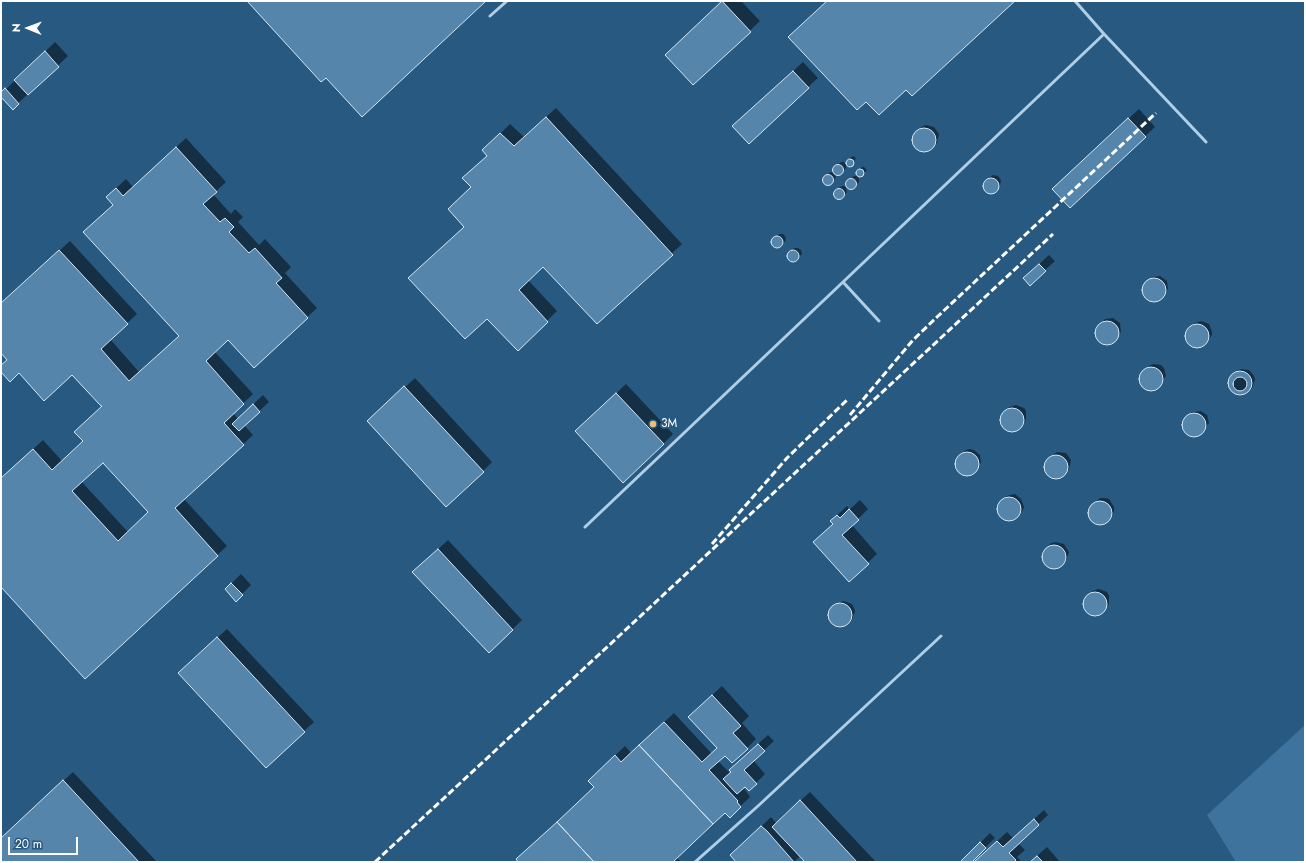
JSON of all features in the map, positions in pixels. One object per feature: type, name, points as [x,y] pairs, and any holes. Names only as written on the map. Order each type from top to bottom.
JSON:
[{"type":"lane","points":[[490,16],[507,1]]},
{"type":"lane","points":[[1074,1],[1206,142]]},
{"type":"lane","points":[[585,527],[1104,34]]},
{"type":"lane","points":[[843,282],[879,321]]},
{"type":"lane","points":[[695,862],[758,806],[941,636]]},
{"type":"shaded area","points":[[1305,725],[1305,862],[1236,862],[1207,815]]},
{"type":"building","points":[[247,1],[486,1],[362,117],[326,78],[321,82]]},
{"type":"building","points":[[722,1],[751,32],[693,85],[665,55]]},
{"type":"building","points":[[827,1],[1015,1],[912,96],[906,90],[879,115],[866,102],[857,110],[788,37]]},
{"type":"building","points":[[45,51],[59,67],[28,95],[14,80]]},
{"type":"building","points":[[793,71],[809,88],[749,144],[732,126]]},
{"type":"building","points":[[5,88],[19,104],[13,110],[1,97],[1,92]]},
{"type":"building","points":[[546,117],[673,255],[597,324],[543,267],[519,290],[548,322],[518,351],[487,319],[465,339],[408,278],[464,227],[448,209],[471,187],[462,178],[487,156],[482,150],[500,133],[514,146]]},
{"type":"building","points":[[1128,118],[1146,137],[1070,208],[1052,189]]},
{"type":"building","points":[[924,128],[933,131],[936,140],[933,149],[924,152],[915,149],[912,140],[915,131]]},
{"type":"building","points":[[176,147],[217,192],[203,204],[220,222],[225,218],[234,227],[229,232],[249,253],[255,248],[282,278],[276,283],[308,318],[254,368],[228,340],[206,361],[244,404],[224,423],[244,445],[175,508],[218,556],[85,679],[1,587],[1,478],[33,449],[52,470],[83,441],[74,432],[102,406],[72,375],[44,401],[19,373],[10,382],[1,372],[1,365],[7,360],[1,353],[1,303],[59,250],[128,324],[101,349],[129,381],[179,336],[83,232],[113,205],[106,197],[116,188],[123,196]],"holes":[[[103,463],[148,512],[118,541],[72,491]]]},
{"type":"building","points":[[850,159],[853,160],[853,166],[850,167],[847,166],[846,163],[847,160]]},
{"type":"building","points":[[836,165],[840,165],[842,166],[842,174],[836,175],[833,172],[833,168]]},
{"type":"building","points":[[860,169],[863,170],[863,176],[860,177],[857,176],[856,173],[857,170]]},
{"type":"building","points":[[826,175],[830,175],[832,176],[832,184],[826,185],[823,182],[823,178]]},
{"type":"building","points":[[988,178],[994,178],[999,183],[997,192],[994,194],[988,194],[983,189],[983,183]]},
{"type":"building","points":[[849,179],[853,179],[855,180],[855,188],[849,189],[846,186],[846,182]]},
{"type":"building","points":[[837,189],[841,189],[843,190],[843,198],[837,199],[834,196],[834,192]]},
{"type":"building","points":[[775,236],[779,236],[783,242],[779,248],[775,248],[771,244],[771,240]]},
{"type":"building","points":[[791,250],[795,250],[799,256],[795,262],[791,262],[787,258],[787,254]]},
{"type":"building","points":[[1039,264],[1046,271],[1030,286],[1023,278]]},
{"type":"building","points":[[1154,278],[1163,281],[1166,290],[1163,299],[1154,302],[1145,299],[1142,290],[1145,281]]},
{"type":"building","points":[[1107,321],[1116,324],[1119,333],[1116,342],[1107,345],[1098,342],[1095,333],[1098,324]]},
{"type":"building","points":[[1197,324],[1206,327],[1209,336],[1206,345],[1197,348],[1188,345],[1185,336],[1188,327]]},
{"type":"building","points":[[1151,367],[1160,370],[1163,379],[1160,388],[1151,391],[1142,388],[1139,379],[1142,370]]},
{"type":"building","points":[[1240,371],[1249,374],[1252,383],[1249,392],[1240,395],[1231,392],[1228,383],[1231,374]]},
{"type":"building","points":[[1240,377],[1245,379],[1247,384],[1245,389],[1240,391],[1235,389],[1233,384],[1235,379]]},
{"type":"building","points":[[404,386],[484,472],[446,507],[367,421]]},
{"type":"building","points":[[616,393],[664,444],[623,483],[575,431]]},
{"type":"building","points":[[253,404],[260,412],[239,431],[232,424]]},
{"type":"building","points":[[1012,408],[1021,411],[1024,420],[1021,429],[1012,432],[1003,429],[1000,420],[1003,411]]},
{"type":"building","points":[[1194,413],[1203,416],[1206,425],[1203,434],[1194,437],[1185,434],[1182,425],[1185,416]]},
{"type":"building","points":[[967,452],[976,455],[979,464],[976,473],[967,476],[958,473],[955,464],[958,455]]},
{"type":"building","points":[[1056,455],[1065,458],[1068,467],[1065,476],[1056,479],[1047,476],[1044,467],[1047,458]]},
{"type":"building","points":[[1009,497],[1018,500],[1021,509],[1018,518],[1009,521],[1000,518],[997,509],[1000,500]]},
{"type":"building","points":[[1100,501],[1109,504],[1112,513],[1109,522],[1100,525],[1091,522],[1088,513],[1091,504]]},
{"type":"building","points":[[849,509],[859,520],[842,535],[869,564],[849,582],[813,542],[833,524],[830,521],[837,515],[840,518]]},
{"type":"building","points":[[1054,545],[1063,548],[1066,557],[1063,566],[1054,569],[1045,566],[1042,557],[1045,548]]},
{"type":"building","points":[[438,549],[513,630],[489,653],[412,572]]},
{"type":"building","points":[[231,583],[243,595],[236,602],[225,589]]},
{"type":"building","points":[[1095,592],[1104,595],[1107,604],[1104,613],[1095,616],[1086,613],[1083,604],[1086,595]]},
{"type":"building","points":[[840,603],[845,604],[851,610],[851,620],[845,626],[840,627],[835,626],[829,620],[828,615],[829,610],[835,604]]},
{"type":"building","points":[[217,637],[305,732],[266,768],[178,673]]},
{"type":"building","points":[[712,695],[741,726],[733,733],[748,749],[732,763],[725,756],[709,770],[738,801],[737,802],[741,807],[730,818],[725,813],[713,824],[639,745],[664,722],[702,762],[717,748],[688,717]]},
{"type":"building","points":[[758,744],[765,751],[744,770],[757,784],[749,791],[745,787],[737,794],[723,779],[731,772],[729,770]]},
{"type":"building","points":[[639,745],[713,824],[673,862],[594,862],[557,822],[594,787],[588,781],[615,755],[621,762]]},
{"type":"building","points":[[63,780],[139,862],[1,862],[1,838]]},
{"type":"building","points":[[800,800],[857,862],[805,862],[772,827]]},
{"type":"building","points":[[1034,819],[1039,825],[1009,853],[1016,860],[1014,862],[974,862],[997,841],[1003,847]]},
{"type":"building","points":[[557,822],[594,862],[518,862],[516,859]]},
{"type":"building","points":[[761,826],[794,862],[736,862],[730,855]]},
{"type":"building","points":[[980,842],[986,848],[972,862],[960,862]]},
{"type":"building","points":[[1037,856],[1043,862],[1030,862]]},
{"type":"railway","points":[[850,415],[913,340],[1156,113]]},
{"type":"railway","points":[[375,862],[1053,234]]},
{"type":"railway","points":[[712,544],[787,458],[848,399]]},
{"type":"place","name":"3M","points":[[653,424]]}]
